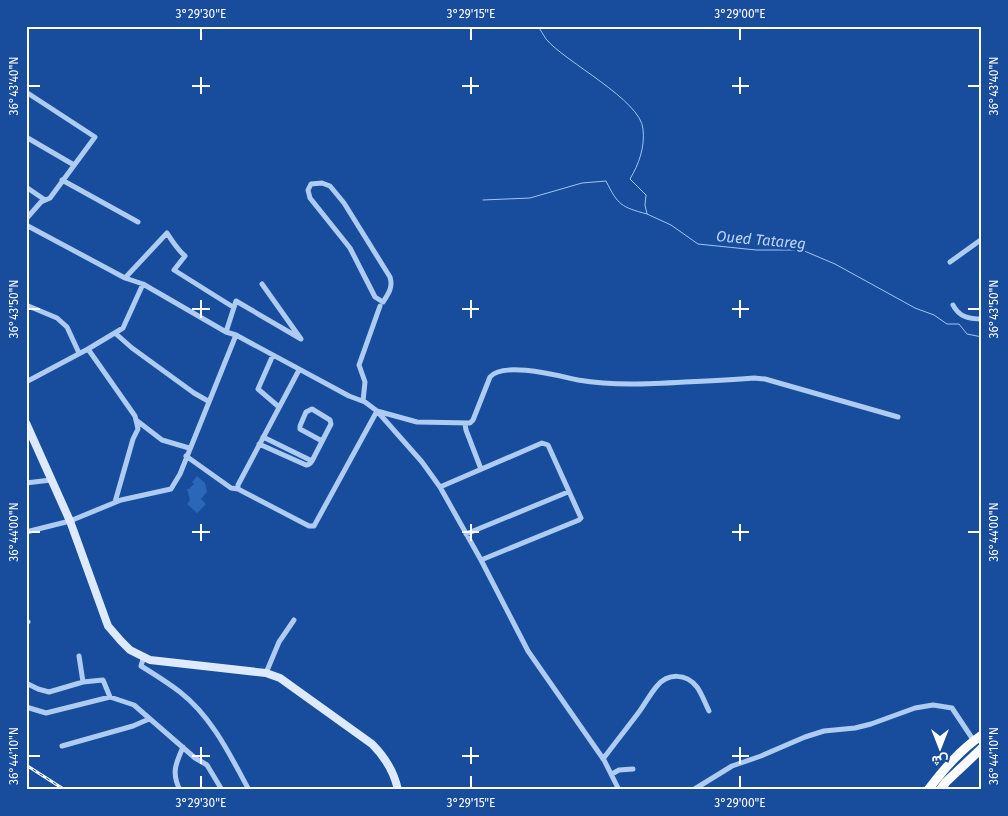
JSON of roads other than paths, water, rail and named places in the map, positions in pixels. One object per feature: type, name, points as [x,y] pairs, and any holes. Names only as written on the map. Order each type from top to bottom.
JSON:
[{"type":"highway","points":[[928,790],[942,771],[961,751],[982,735]]},
{"type":"highway","points":[[940,790],[982,748]]},
{"type":"main road","points":[[26,423],[70,521],[97,605],[108,626],[121,642],[130,650],[150,660],[266,673],[280,678],[372,744],[385,757],[398,790]]},
{"type":"street","points":[[26,92],[95,137],[50,198],[41,202],[26,219]]},
{"type":"street","points":[[26,137],[74,165]]},
{"type":"street","points":[[62,180],[138,222]]},
{"type":"street","points":[[363,401],[366,382],[359,365],[381,304],[392,284],[390,276],[344,203],[330,186],[322,183],[312,184],[308,190],[310,198],[350,248],[375,297],[381,304]]},
{"type":"street","points":[[26,187],[45,200]]},
{"type":"street","points":[[26,225],[125,278],[143,284],[226,332],[236,335],[349,396],[363,401],[377,412],[422,462],[440,487],[481,560],[528,651],[603,759],[620,790]]},
{"type":"street","points":[[125,278],[167,233],[179,251],[185,256],[174,270],[233,307]]},
{"type":"street","points":[[950,262],[982,239]]},
{"type":"street","points":[[26,382],[123,328],[143,284]]},
{"type":"street","points":[[226,332],[236,301],[301,339],[262,284]]},
{"type":"street","points":[[26,305],[57,318],[67,327],[79,353]]},
{"type":"street","points":[[953,306],[960,315],[982,319]]},
{"type":"street","points":[[115,333],[132,348],[208,401]]},
{"type":"street","points":[[26,532],[70,521],[115,502],[171,489],[180,474],[236,335]]},
{"type":"street","points":[[88,349],[135,416],[138,429],[133,439],[115,502]]},
{"type":"street","points":[[272,355],[258,389],[279,407]]},
{"type":"street","points":[[238,489],[238,485],[259,444],[299,370]]},
{"type":"street","points":[[377,412],[417,422],[470,424],[490,377],[493,373],[506,370],[530,371],[581,380],[642,384],[759,378],[898,417]]},
{"type":"street","points":[[259,444],[306,465],[309,464],[312,461],[322,441],[330,424],[330,420],[312,409],[309,410],[300,429],[322,441]]},
{"type":"street","points":[[186,456],[231,488],[238,489],[309,526],[314,526],[377,412]]},
{"type":"street","points":[[136,420],[162,440],[189,448]]},
{"type":"street","points":[[466,424],[481,469]]},
{"type":"street","points":[[263,437],[312,461]]},
{"type":"street","points":[[440,487],[546,443],[548,445],[581,518],[481,560]]},
{"type":"street","points":[[26,483],[52,480]]},
{"type":"street","points":[[466,534],[568,492]]},
{"type":"street","points":[[266,673],[279,642],[294,620]]},
{"type":"street","points":[[79,656],[83,682]]},
{"type":"street","points":[[144,656],[141,666],[181,693],[207,720],[229,752],[249,790]]},
{"type":"street","points":[[603,759],[624,729],[640,711],[657,685],[672,676],[681,675],[697,687],[709,711]]},
{"type":"street","points":[[26,683],[49,692],[83,682],[103,680],[110,697]]},
{"type":"street","points":[[26,706],[46,713],[110,697],[134,705],[207,765],[222,790]]},
{"type":"street","points":[[693,790],[732,766],[805,737],[824,731],[855,728],[871,724],[915,708],[933,705],[952,708],[974,741]]},
{"type":"street","points":[[62,746],[134,726],[149,719]]},
{"type":"street","points":[[180,790],[176,780],[175,766],[183,747]]},
{"type":"street","points":[[612,774],[619,770],[633,769]]},
{"type":"waterway","name":"Oued Tatareg","points":[[538,26],[546,39],[616,94],[630,106],[639,118],[643,129],[642,149],[639,161],[630,179],[646,195],[645,205],[647,214],[671,225],[698,244],[756,250],[802,250],[835,264],[915,308],[934,315],[947,324],[959,324],[967,334],[982,337]]},
{"type":"waterway","points":[[483,200],[530,198],[582,183],[606,181],[621,204],[647,214]]},
{"type":"railway","points":[[26,765],[65,790]]}]
